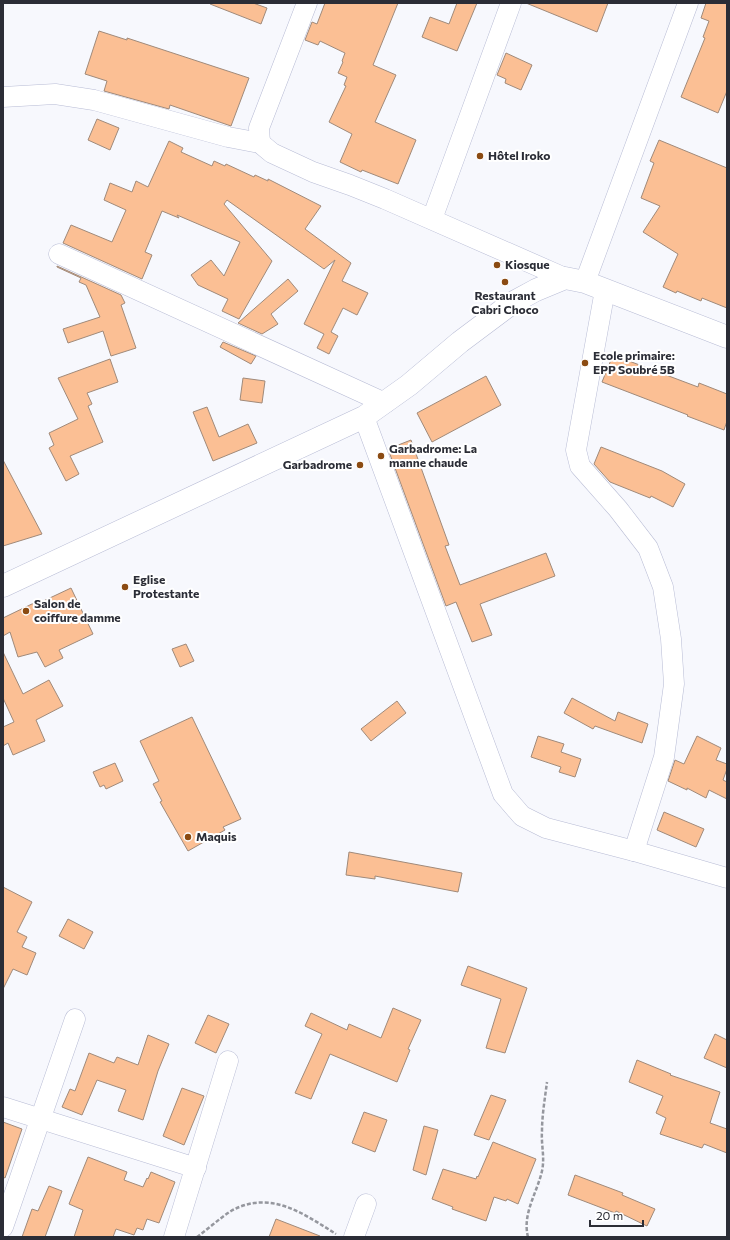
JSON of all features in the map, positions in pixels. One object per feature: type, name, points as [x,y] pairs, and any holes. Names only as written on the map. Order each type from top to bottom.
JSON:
[{"type":"street","points":[[260,143],[259,128],[307,3]]},
{"type":"street","points":[[432,219],[510,3]]},
{"type":"street","points":[[634,851],[664,757],[673,698],[674,677],[671,639],[663,587],[648,548],[618,509],[580,466],[576,450],[585,283],[688,3]]},
{"type":"street","points":[[3,97],[55,94],[94,100],[221,135],[260,143],[272,153],[313,172],[350,185],[585,283],[727,337]]},
{"type":"street","points":[[59,254],[385,403]]},
{"type":"street","points":[[3,586],[364,418],[409,385],[476,330],[512,303],[536,290],[585,283]]},
{"type":"street","points":[[364,418],[503,794],[522,816],[546,828],[634,851],[727,878]]},
{"type":"street","points":[[3,1227],[75,1019]]},
{"type":"street","points":[[174,1237],[228,1061]]},
{"type":"street","points":[[3,1107],[196,1168]]},
{"type":"street","points":[[354,1237],[366,1204]]},
{"type":"path","points":[[528,1237],[526,1230],[527,1215],[542,1171],[544,1153],[542,1132],[547,1082]]},
{"type":"path","points":[[197,1237],[231,1211],[250,1203],[263,1202],[276,1203],[302,1213],[342,1237]]},
{"type":"building","points":[[210,3],[253,3],[267,8],[261,24]]},
{"type":"building","points":[[325,3],[398,3],[373,65],[396,75],[375,122],[416,140],[398,184],[362,170],[361,172],[340,162],[352,134],[329,122],[346,86],[344,85],[347,77],[338,73],[345,53],[320,41],[318,45],[305,40],[312,22],[317,24]]},
{"type":"building","points":[[457,3],[477,3],[457,51],[422,37],[430,17],[449,24]]},
{"type":"building","points":[[526,3],[608,3],[597,32]]},
{"type":"building","points":[[706,3],[727,3],[727,91],[718,113],[681,97],[705,38],[703,37],[709,21],[701,18]]},
{"type":"building","points":[[99,31],[127,40],[127,38],[249,78],[231,126],[170,105],[169,109],[104,91],[107,81],[85,74]]},
{"type":"building","points":[[506,53],[532,65],[521,90],[505,83],[506,79],[497,75]]},
{"type":"building","points":[[97,119],[119,128],[110,150],[88,140]]},
{"type":"building","points":[[659,140],[727,168],[727,308],[702,298],[701,301],[663,287],[678,254],[643,232],[660,206],[641,198],[654,163],[650,161]]},
{"type":"building","points":[[169,141],[183,148],[181,152],[212,166],[214,161],[225,166],[226,164],[254,177],[255,175],[268,181],[268,179],[321,206],[305,229],[351,263],[342,281],[368,293],[357,315],[343,308],[331,332],[338,336],[329,354],[317,348],[324,334],[304,324],[335,260],[324,269],[227,200],[224,204],[272,261],[239,319],[222,311],[228,299],[198,285],[191,275],[211,260],[224,276],[240,242],[177,215],[179,218],[162,211],[145,252],[152,255],[142,279],[63,243],[71,225],[112,242],[126,210],[104,200],[110,183],[132,192],[136,181],[148,187]]},
{"type":"building","points":[[57,266],[121,295],[125,303],[121,305],[136,348],[111,356],[103,331],[68,343],[63,329],[100,317],[86,285],[79,282],[81,278]]},
{"type":"building","points":[[288,279],[298,291],[271,314],[278,324],[262,334],[238,323]]},
{"type":"building","points":[[223,342],[256,356],[251,364],[220,347]]},
{"type":"building","points":[[613,355],[698,387],[699,383],[727,394],[727,421],[724,430],[602,382]]},
{"type":"building","points":[[110,359],[118,382],[87,393],[92,404],[88,406],[103,442],[70,456],[79,474],[66,481],[49,448],[54,445],[49,433],[78,419],[58,378]]},
{"type":"building","points":[[486,376],[501,405],[432,442],[417,413]]},
{"type":"building","points":[[243,378],[265,381],[262,403],[240,400]]},
{"type":"building","points":[[207,407],[219,437],[248,424],[257,443],[213,461],[193,412]]},
{"type":"building","points":[[411,440],[449,545],[445,546],[460,585],[546,553],[555,576],[480,604],[492,635],[472,642],[456,602],[446,606],[388,449]]},
{"type":"building","points":[[601,447],[662,471],[685,484],[673,507],[651,496],[650,498],[610,482],[594,464]]},
{"type":"building","points":[[3,460],[42,534],[3,546]]},
{"type":"building","points":[[71,588],[93,634],[59,650],[63,658],[45,667],[37,652],[18,657],[10,632],[3,636],[3,618],[36,602],[37,604]]},
{"type":"building","points":[[186,644],[194,661],[180,667],[172,649]]},
{"type":"building","points":[[3,652],[23,694],[49,680],[63,706],[36,720],[45,741],[13,755],[8,743],[3,746],[3,727],[14,722],[3,698]]},
{"type":"building","points":[[572,698],[615,721],[618,712],[648,724],[642,743],[595,726],[593,729],[564,713]]},
{"type":"building","points":[[397,701],[406,713],[371,741],[361,729]]},
{"type":"building","points":[[192,717],[241,819],[223,827],[225,830],[188,851],[160,802],[162,801],[153,784],[159,781],[140,741]]},
{"type":"building","points":[[538,736],[564,744],[561,752],[581,759],[575,777],[559,772],[561,767],[531,757]]},
{"type":"building","points":[[697,736],[721,748],[716,760],[727,764],[727,769],[723,780],[727,782],[727,799],[709,790],[706,798],[687,788],[687,790],[668,781],[675,760],[684,764]]},
{"type":"building","points":[[115,763],[123,781],[106,789],[104,785],[100,787],[93,772]]},
{"type":"building","points":[[664,812],[704,829],[696,847],[657,830]]},
{"type":"building","points":[[349,852],[462,873],[458,892],[375,876],[375,879],[346,875]]},
{"type":"building","points":[[3,887],[32,902],[17,932],[27,937],[22,947],[36,953],[27,975],[13,969],[3,989]]},
{"type":"building","points":[[68,919],[93,932],[84,949],[59,936]]},
{"type":"building","points":[[468,966],[527,988],[505,1053],[486,1048],[501,999],[461,985]]},
{"type":"building","points":[[393,1008],[421,1020],[408,1049],[410,1050],[397,1082],[330,1054],[311,1099],[295,1093],[322,1034],[305,1026],[311,1013],[347,1030],[349,1024],[381,1038]]},
{"type":"building","points":[[208,1015],[229,1024],[216,1053],[195,1043]]},
{"type":"building","points":[[715,1034],[727,1040],[727,1068],[704,1058]]},
{"type":"building","points":[[148,1035],[169,1044],[158,1071],[143,1120],[118,1111],[126,1090],[97,1080],[82,1115],[62,1107],[70,1089],[75,1091],[89,1053],[114,1063],[117,1057],[138,1065]]},
{"type":"building","points":[[637,1060],[671,1074],[670,1075],[720,1092],[710,1123],[727,1129],[727,1153],[704,1144],[702,1148],[660,1134],[666,1118],[656,1113],[663,1096],[629,1082]]},
{"type":"building","points":[[182,1088],[204,1096],[184,1145],[163,1136]]},
{"type":"building","points":[[491,1095],[506,1100],[489,1140],[474,1135]]},
{"type":"building","points":[[364,1112],[387,1120],[375,1152],[352,1143]]},
{"type":"building","points":[[3,1122],[22,1129],[5,1178],[3,1177]]},
{"type":"building","points":[[424,1126],[438,1130],[426,1175],[413,1170]]},
{"type":"building","points":[[493,1142],[536,1159],[518,1204],[507,1199],[506,1201],[494,1197],[486,1221],[452,1209],[453,1207],[432,1199],[443,1169],[476,1179]]},
{"type":"building","points":[[88,1157],[127,1172],[124,1180],[143,1187],[151,1172],[175,1182],[159,1223],[147,1219],[143,1230],[137,1228],[134,1235],[116,1229],[113,1237],[74,1237],[83,1210],[69,1204]]},
{"type":"building","points":[[575,1175],[623,1193],[622,1195],[655,1209],[647,1226],[616,1211],[615,1213],[568,1195]]},
{"type":"building","points":[[49,1186],[62,1191],[45,1237],[22,1237],[32,1209],[38,1211]]},
{"type":"building","points":[[276,1219],[320,1236],[320,1237],[269,1237]]},
{"type":"place","name":"Hôtel Iroko","points":[[480,156]]},
{"type":"place","name":"Kiosque","points":[[497,265]]},
{"type":"place","name":"Restaurant Cabri Choco","points":[[505,282]]},
{"type":"place","name":"Ecole primaire: EPP Soubré 5B","points":[[585,363]]},
{"type":"place","name":"Garbadrome: La manne chaude","points":[[381,456]]},
{"type":"place","name":"Garbadrome","points":[[360,465]]},
{"type":"place","name":"Eglise Protestante","points":[[125,587]]},
{"type":"place","name":"Salon de coiffure damme","points":[[26,611]]},
{"type":"place","name":"Maquis","points":[[188,837]]}]
